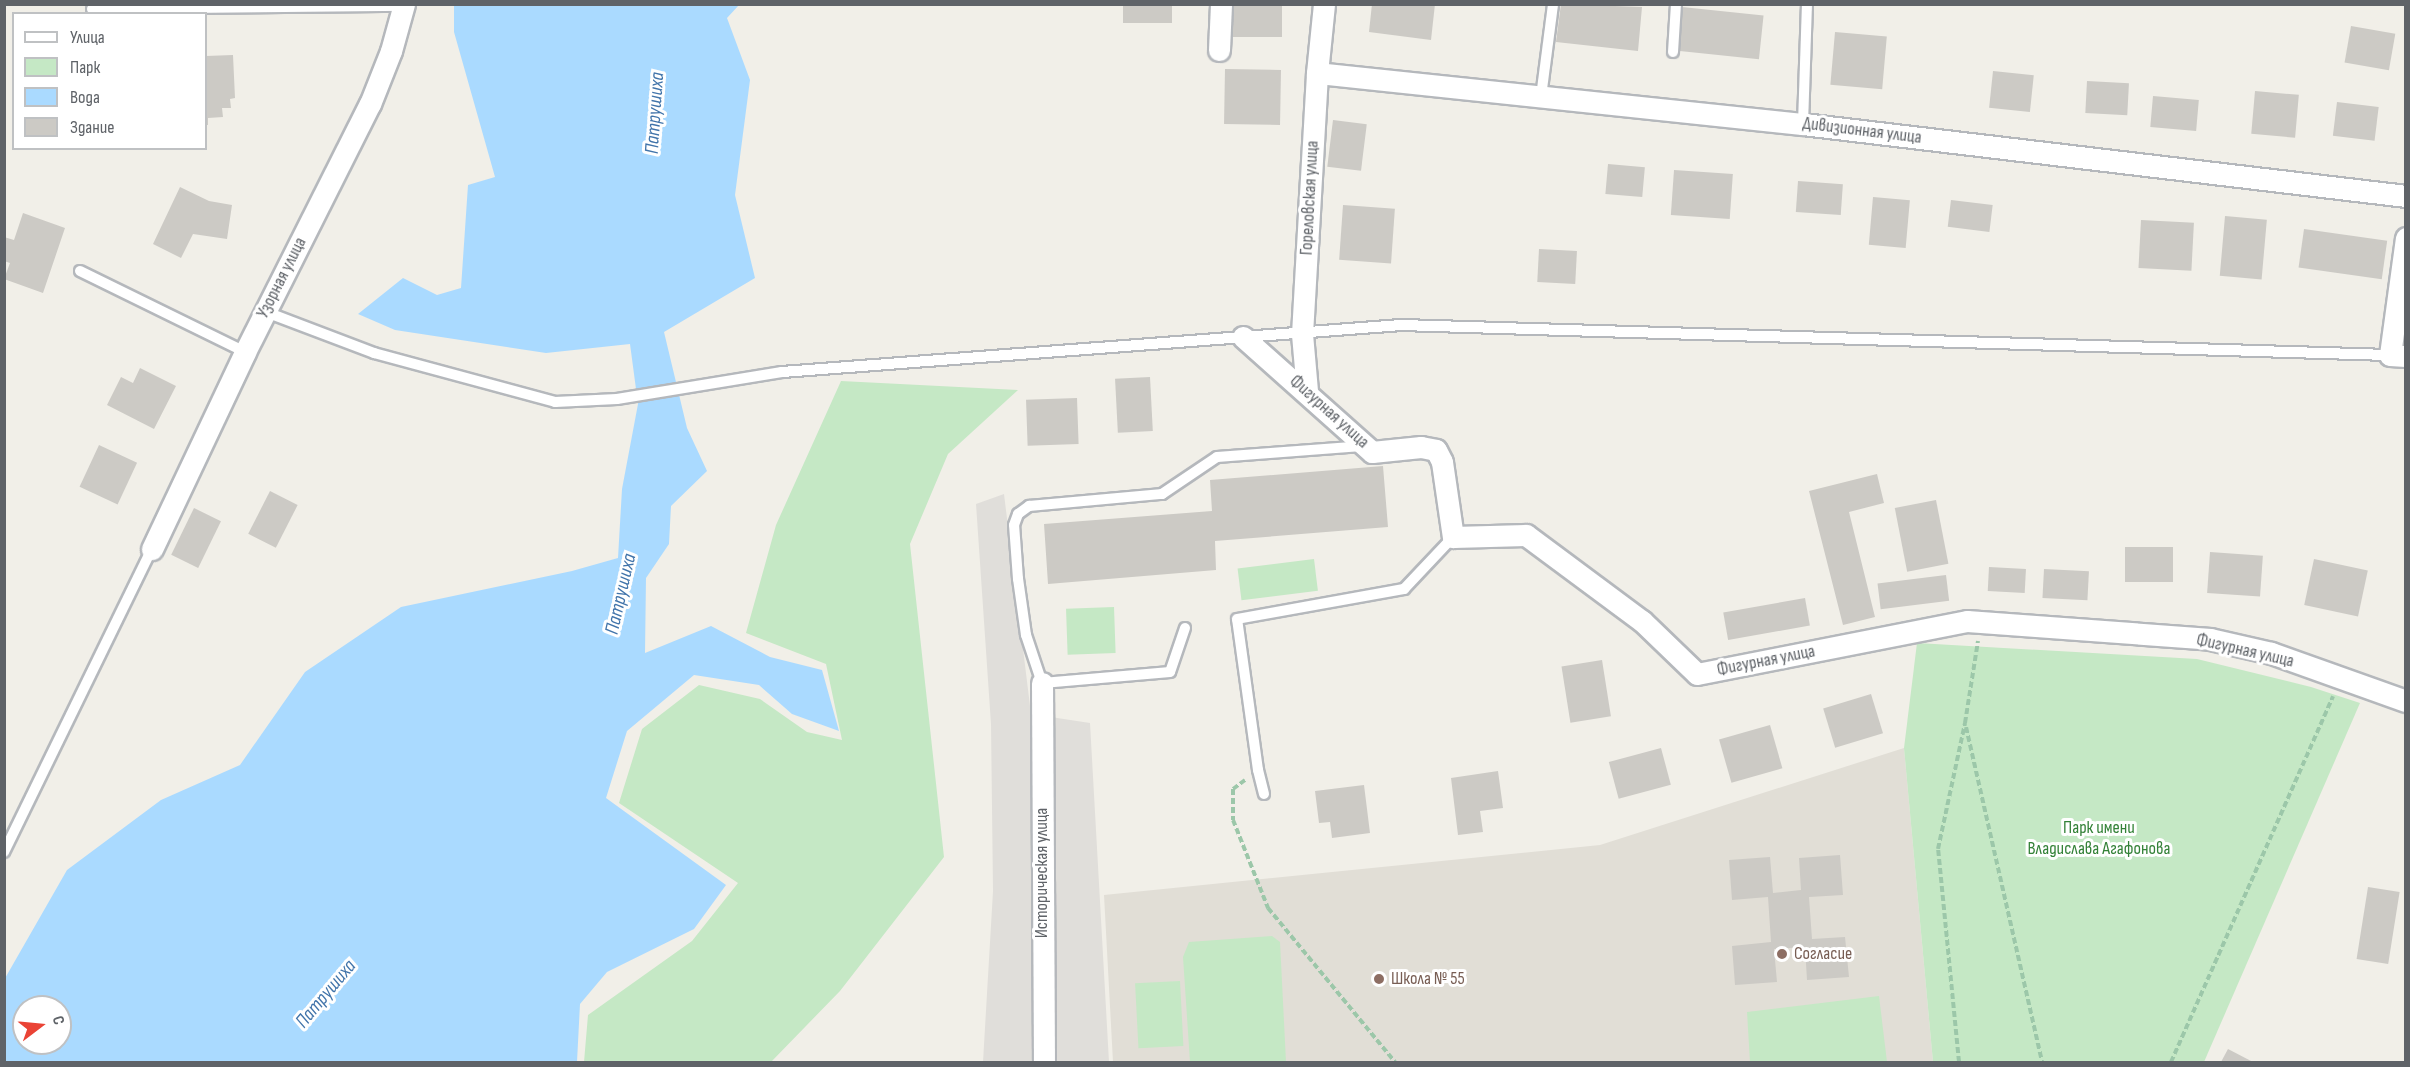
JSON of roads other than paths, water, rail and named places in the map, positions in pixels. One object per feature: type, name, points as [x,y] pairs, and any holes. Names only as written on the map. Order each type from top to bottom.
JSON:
[{"type":"street","points":[[1219,50],[1221,4]]},
{"type":"street","name":"Гореловская улица","points":[[1307,391],[1302,334],[1317,73],[1324,4]]},
{"type":"street","name":"Узорная улица","points":[[152,549],[244,352],[370,104],[391,51],[403,5]]},
{"type":"street","name":"Дивизионная улица","points":[[1317,73],[1803,124],[2406,196]]},
{"type":"street","points":[[2398,356],[2406,238]]},
{"type":"street","name":"Фигурная улица","points":[[1243,337],[1307,391],[1362,446],[1372,452],[1421,447],[1436,450],[1442,462],[1453,537],[1526,535],[1642,621],[1697,674],[1967,621],[2210,639],[2271,653],[2406,701]]},
{"type":"street","name":"Историческая улица","points":[[1042,683],[1044,1062]]},
{"type":"lane","points":[[1541,97],[1552,4]]},
{"type":"lane","points":[[1673,52],[1676,4]]},
{"type":"lane","points":[[1803,124],[1807,4]]},
{"type":"lane","points":[[92,9],[403,5]]},
{"type":"lane","points":[[80,271],[244,352]]},
{"type":"lane","points":[[266,312],[374,353],[555,402],[617,399],[689,385],[782,372],[1401,325],[2398,356]]},
{"type":"lane","points":[[1185,628],[1170,672],[1042,683],[1026,635],[1018,579],[1014,525],[1017,514],[1029,506],[1162,494],[1217,457],[1362,446]]},
{"type":"lane","points":[[1264,794],[1258,770],[1237,619],[1404,589],[1453,537]]},
{"type":"lane","points":[[4,852],[152,549]]},
{"type":"water","name":"Патрушиха","points":[[454,5],[739,5],[727,18],[750,80],[735,195],[755,278],[664,332],[687,428],[707,471],[671,506],[669,544],[646,578],[645,653],[711,626],[770,657],[822,670],[839,731],[792,714],[759,685],[694,675],[627,731],[606,798],[726,885],[694,929],[607,972],[580,1004],[577,1062],[5,1062],[4,980],[67,870],[161,800],[240,765],[305,672],[401,607],[572,571],[618,558],[622,489],[638,404],[630,344],[546,353],[395,330],[358,314],[403,278],[437,295],[461,288],[468,185],[495,177],[454,32]]},
{"type":"place","name":"Согласие","points":[[1782,954]]},
{"type":"place","name":"Школа № 55","points":[[1379,979]]},
{"type":"park label","name":"Парк имени Владислава Агафонова","points":[[2099,839]]}]
